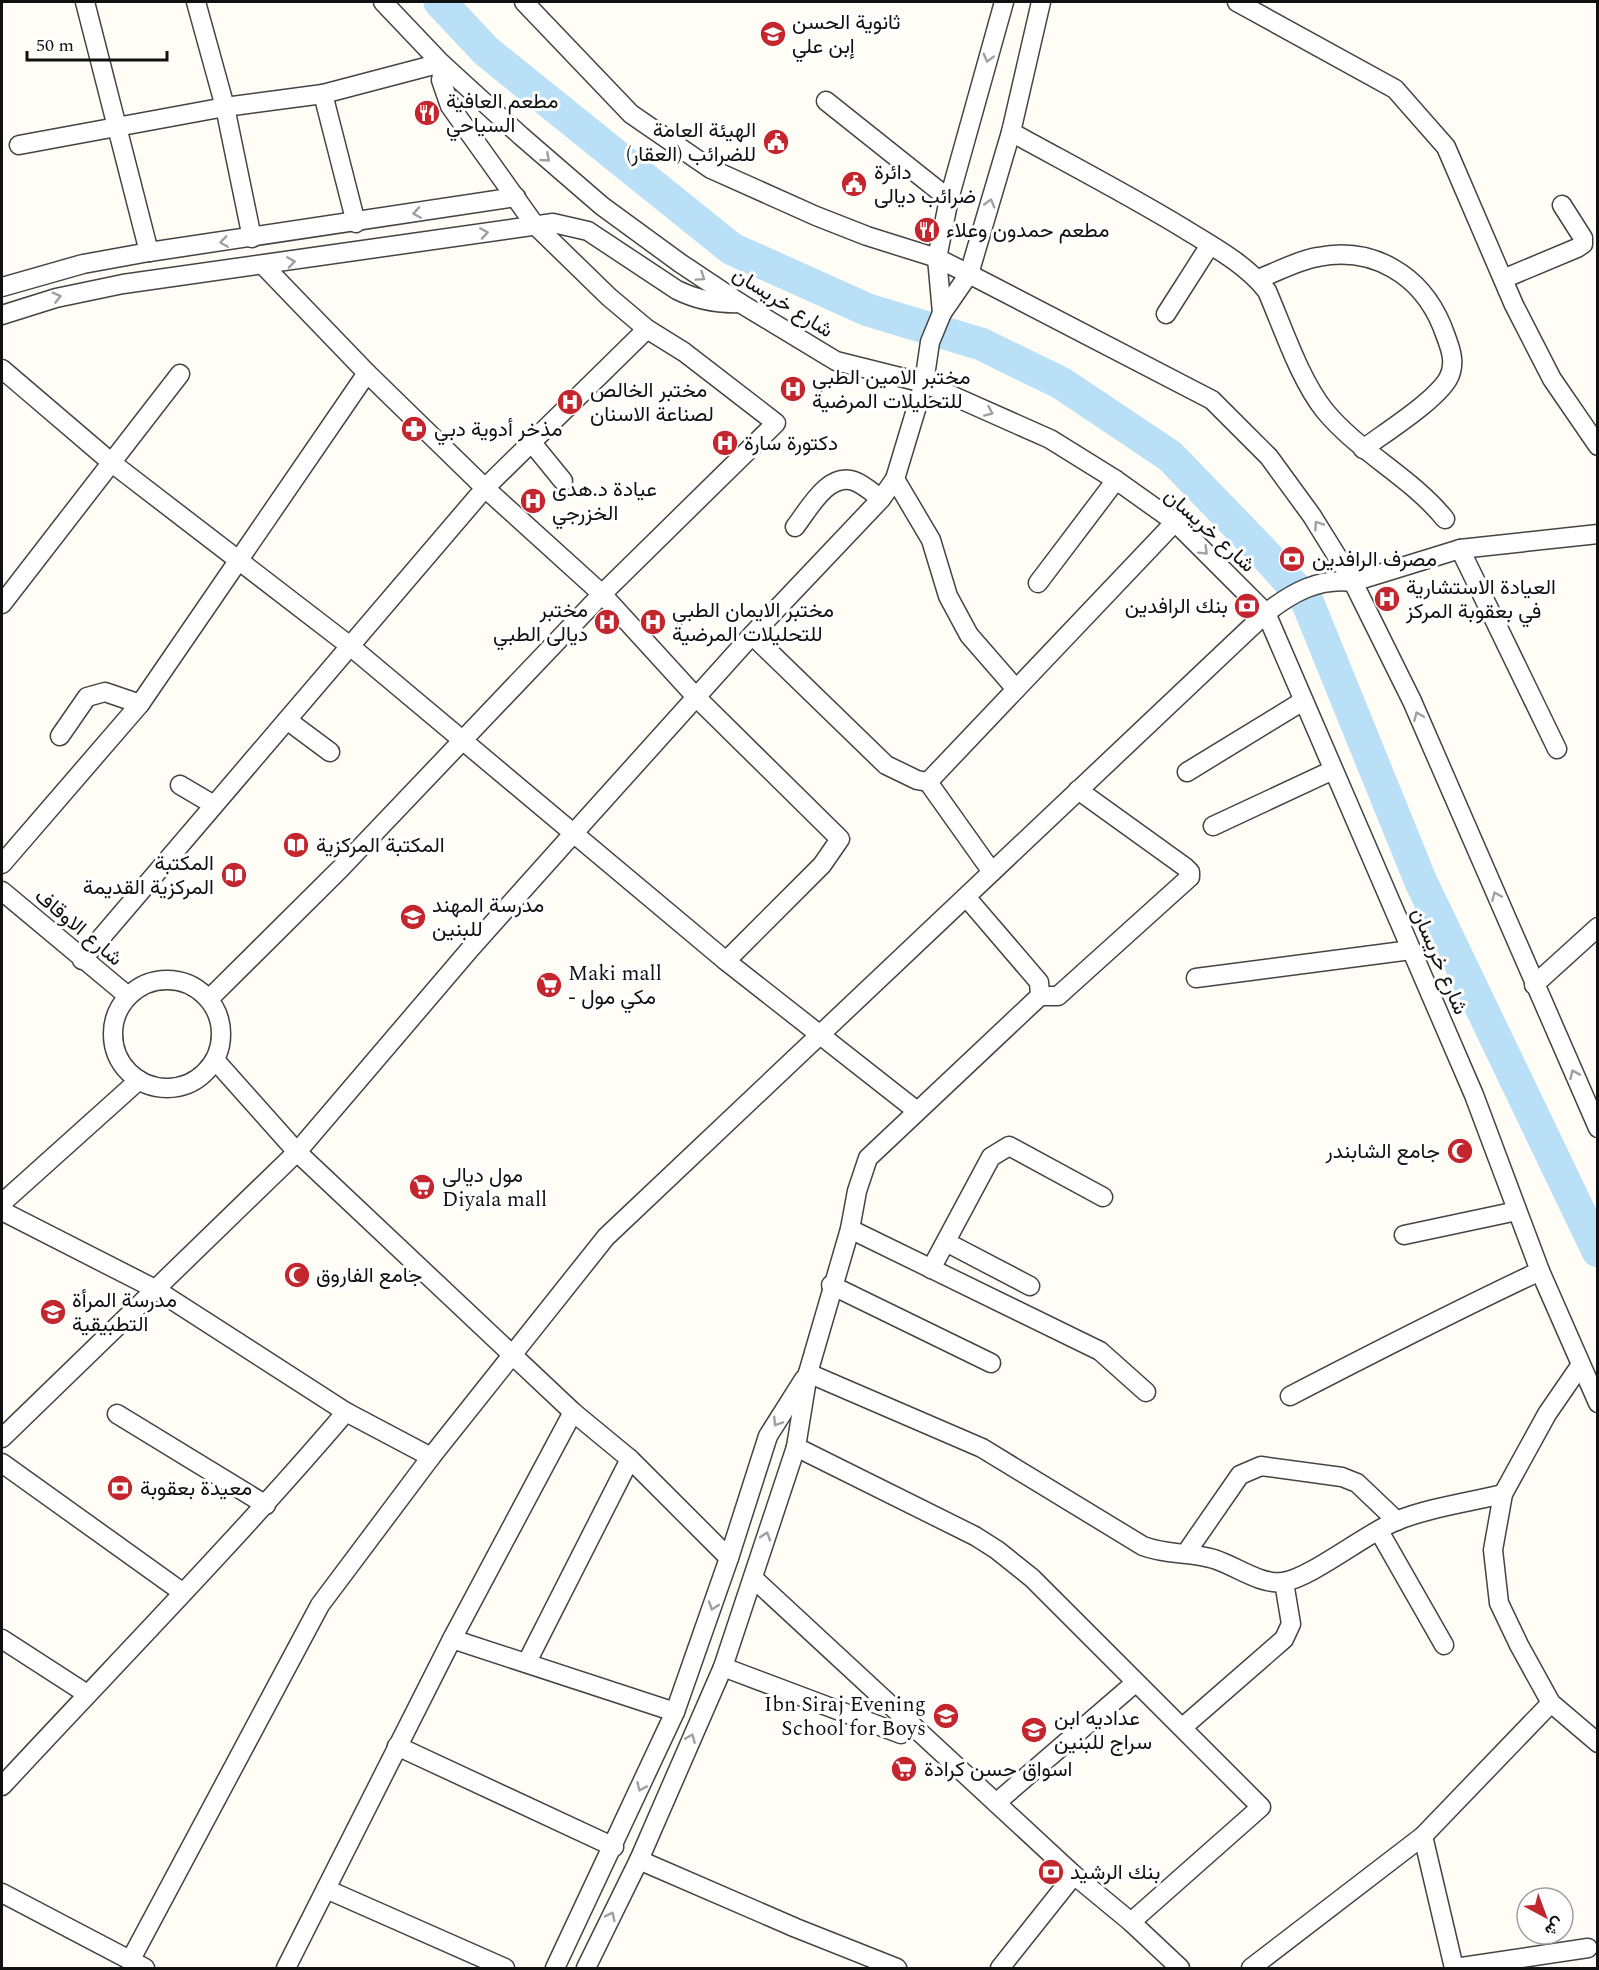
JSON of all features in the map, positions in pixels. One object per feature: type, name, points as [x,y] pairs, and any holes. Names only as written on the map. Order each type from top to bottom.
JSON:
[{"type":"street","points":[[85,2],[149,252]]},
{"type":"street","points":[[195,2],[225,107],[252,238]]},
{"type":"street","name":"شارع خريسان","points":[[383,2],[443,65],[602,206],[740,303],[836,362],[924,383],[1050,439],[1116,480],[1174,522],[1266,613],[1474,1095],[1540,1271],[1598,1403]]},
{"type":"street","points":[[524,2],[631,114],[711,169],[816,216],[867,236],[938,258],[969,273],[1212,400],[1269,457],[1317,524],[1353,582],[1412,701],[1598,1128]]},
{"type":"street","points":[[942,313],[938,258],[950,198],[1004,2]]},
{"type":"street","points":[[2,1438],[297,1152],[463,957],[696,697],[881,499],[895,480],[924,383],[930,342],[942,313],[969,273],[1011,132],[1041,2]]},
{"type":"street","points":[[1237,2],[1395,89],[1446,147],[1514,306],[1552,379],[1598,446]]},
{"type":"street","points":[[19,145],[225,107],[322,94],[443,65],[441,80],[445,98],[536,225],[609,297],[647,329],[684,352],[776,423],[602,594],[340,869],[209,999]]},
{"type":"street","points":[[322,94],[356,222]]},
{"type":"street","points":[[826,101],[950,198]]},
{"type":"street","points":[[1011,132],[1110,184],[1210,245],[1258,279],[1267,291],[1312,390],[1325,411],[1363,449],[1424,494],[1445,519]]},
{"type":"street","points":[[2,287],[83,264],[149,252],[516,197]]},
{"type":"street","points":[[1503,279],[1583,244],[1583,238],[1562,205]]},
{"type":"street","points":[[2,315],[89,290],[536,225],[571,225],[588,231],[676,290],[707,301],[740,303]]},
{"type":"street","points":[[1167,314],[1210,245]]},
{"type":"street","points":[[1258,279],[1316,257],[1347,253],[1381,261],[1405,274],[1426,295],[1452,352],[1453,366],[1448,379],[1429,399],[1363,449]]},
{"type":"street","points":[[264,266],[485,488],[602,594],[696,697],[840,839],[822,865],[726,961]]},
{"type":"street","points":[[82,960],[485,488],[647,329]]},
{"type":"street","points":[[2,369],[112,464],[350,646],[464,740],[572,835],[726,961],[917,1111]]},
{"type":"street","points":[[2,864],[140,704],[368,373]]},
{"type":"street","points":[[2,604],[180,374]]},
{"type":"street","points":[[532,443],[563,482]]},
{"type":"street","points":[[795,527],[830,483],[843,479],[856,481],[881,499]]},
{"type":"street","points":[[895,480],[931,540],[948,596],[969,635],[1017,689]]},
{"type":"street","points":[[1038,582],[1116,480]]},
{"type":"street","points":[[928,782],[1174,522]]},
{"type":"street","points":[[2,1893],[138,1965],[320,1605],[431,1457],[606,1237],[1266,613],[1286,597],[1316,583],[1335,580],[1353,582],[1460,549],[1598,534]]},
{"type":"street","points":[[1460,549],[1557,748]]},
{"type":"street","points":[[753,635],[886,765],[917,780],[928,782],[992,872]]},
{"type":"street","points":[[60,736],[87,697],[105,692],[140,704]]},
{"type":"street","points":[[1187,772],[1303,701]]},
{"type":"street","points":[[287,720],[330,752]]},
{"type":"street","points":[[1213,826],[1333,770]]},
{"type":"street","points":[[180,785],[214,805]]},
{"type":"street","points":[[586,1968],[639,1860],[723,1667],[796,1447],[808,1373],[868,1158],[1040,996],[1058,996],[1190,877],[1190,872],[1185,867],[1078,790]]},
{"type":"street","name":"شارع الاوقاف","points":[[2,891],[128,996]]},
{"type":"street","points":[[967,898],[1039,982],[1040,996]]},
{"type":"street","points":[[1534,985],[1598,927]]},
{"type":"street","points":[[1197,978],[1411,950]]},
{"type":"street","points":[[174,979],[190,984],[209,999],[221,1025],[221,1043],[215,1060],[204,1074],[189,1083],[172,1088],[155,1087],[139,1080],[126,1070],[117,1056],[113,1041],[113,1024],[118,1009],[128,996],[141,986],[157,980],[174,979]]},
{"type":"street","points":[[215,1060],[297,1152],[573,1412],[630,1459],[729,1558]]},
{"type":"street","points":[[2,1203],[139,1080]]},
{"type":"street","points":[[931,1269],[991,1157],[1009,1146],[1103,1197]]},
{"type":"street","points":[[2,1211],[155,1289],[346,1412],[431,1457]]},
{"type":"street","points":[[1404,1235],[1517,1211]]},
{"type":"street","points":[[850,1229],[1100,1351],[1146,1392]]},
{"type":"street","points":[[946,1242],[1030,1286]]},
{"type":"street","points":[[1290,1396],[1384,1349],[1426,1324],[1540,1271]]},
{"type":"street","points":[[831,1285],[990,1363]]},
{"type":"street","points":[[1580,1366],[1547,1414],[1503,1494],[1493,1550],[1499,1603],[1551,1703],[1598,1743]]},
{"type":"street","points":[[808,1373],[982,1448],[1143,1546],[1158,1552],[1186,1552],[1214,1559],[1266,1581],[1284,1582],[1301,1575],[1397,1521],[1503,1494]]},
{"type":"street","points":[[555,1968],[614,1847],[675,1713],[729,1558],[768,1436],[808,1373]]},
{"type":"street","points":[[2,1786],[266,1505],[346,1412]]},
{"type":"street","points":[[286,1968],[452,1639],[573,1412]]},
{"type":"street","points":[[117,1414],[266,1505]]},
{"type":"street","points":[[796,1447],[997,1550],[1032,1578],[1261,1807],[1131,1922]]},
{"type":"street","points":[[528,1662],[630,1459]]},
{"type":"street","points":[[2,1462],[182,1592]]},
{"type":"street","points":[[1186,1552],[1240,1474],[1261,1466],[1342,1477],[1357,1483],[1397,1521]]},
{"type":"street","points":[[1379,1531],[1444,1645]]},
{"type":"street","points":[[753,1578],[1074,1875],[1131,1922],[1180,1968]]},
{"type":"street","points":[[1183,1727],[1284,1640],[1292,1624],[1284,1582]]},
{"type":"street","points":[[2,1639],[87,1694]]},
{"type":"street","points":[[452,1639],[528,1662],[675,1713]]},
{"type":"street","points":[[723,1667],[901,1734],[913,1726]]},
{"type":"street","points":[[996,1803],[1135,1683]]},
{"type":"street","points":[[1251,1968],[1423,1836],[1551,1703]]},
{"type":"street","points":[[397,1746],[614,1847]]},
{"type":"street","points":[[1423,1836],[1454,1968],[1588,1948]]},
{"type":"street","points":[[639,1860],[796,1928],[897,1968]]},
{"type":"street","points":[[1000,1968],[1074,1875]]},
{"type":"street","points":[[326,1889],[505,1968]]},
{"type":"waterway","points":[[440,2],[486,51],[732,249],[868,310],[981,344],[1061,383],[1170,456],[1261,550],[1307,601],[1421,882],[1598,1251]]},
{"type":"place","name":"ثانوية الحسن إبن علي","points":[[773,34]]},
{"type":"place","name":"مطعم العافية السياحي","points":[[427,113]]},
{"type":"place","name":"الهيئة العامة للضرائب (العقار)","points":[[776,142]]},
{"type":"place","name":"دائرة ضرائب ديالى","points":[[854,184]]},
{"type":"place","name":"مطعم حمدون وعلاء","points":[[927,230]]},
{"type":"place","name":"مختبر الامين الطبي للتحليلات المرضية","points":[[793,389]]},
{"type":"place","name":"مختبر الخالص لصناعة الاسنان","points":[[570,402]]},
{"type":"place","name":"مذخر أدوية دبي","points":[[414,429]]},
{"type":"place","name":"دكتورة سارة","points":[[725,443]]},
{"type":"place","name":"عيادة د.هدى الخزرجي","points":[[533,501]]},
{"type":"place","name":"مصرف الرافدين","points":[[1292,559]]},
{"type":"place","name":"العيادة الاستشارية في بعقوبة المركز","points":[[1387,599]]},
{"type":"place","name":"بنك الرافدين","points":[[1247,606]]},
{"type":"place","name":"مختبر ديالى الطبي","points":[[607,622]]},
{"type":"place","name":"مختبر الايمان الطبي للتحليلات المرضية","points":[[653,622]]},
{"type":"place","name":"المكتبة المركزية","points":[[296,845]]},
{"type":"place","name":"المكتبة المركزية القديمة","points":[[234,875]]},
{"type":"place","name":"مدرسة المهند للبنين","points":[[413,917]]},
{"type":"place","name":"Maki mall - مكي مول","points":[[549,985]]},
{"type":"place","name":"جامع الشابندر","points":[[1460,1151]]},
{"type":"place","name":"مول ديالى Diyala mall","points":[[422,1187]]},
{"type":"place","name":"جامع الفاروق","points":[[297,1275]]},
{"type":"place","name":"مدرسة المرأة التطبيقية","points":[[53,1312]]},
{"type":"place","name":"معيدة بعقوبة","points":[[120,1488]]},
{"type":"place","name":"Ibn Siraj Evening School for Boys","points":[[946,1716]]},
{"type":"place","name":"عداديه ابن سراج للبنين","points":[[1034,1730]]},
{"type":"place","name":"اسواق حسن كرادة","points":[[904,1769]]},
{"type":"place","name":"بنك الرشيد","points":[[1051,1872]]}]
